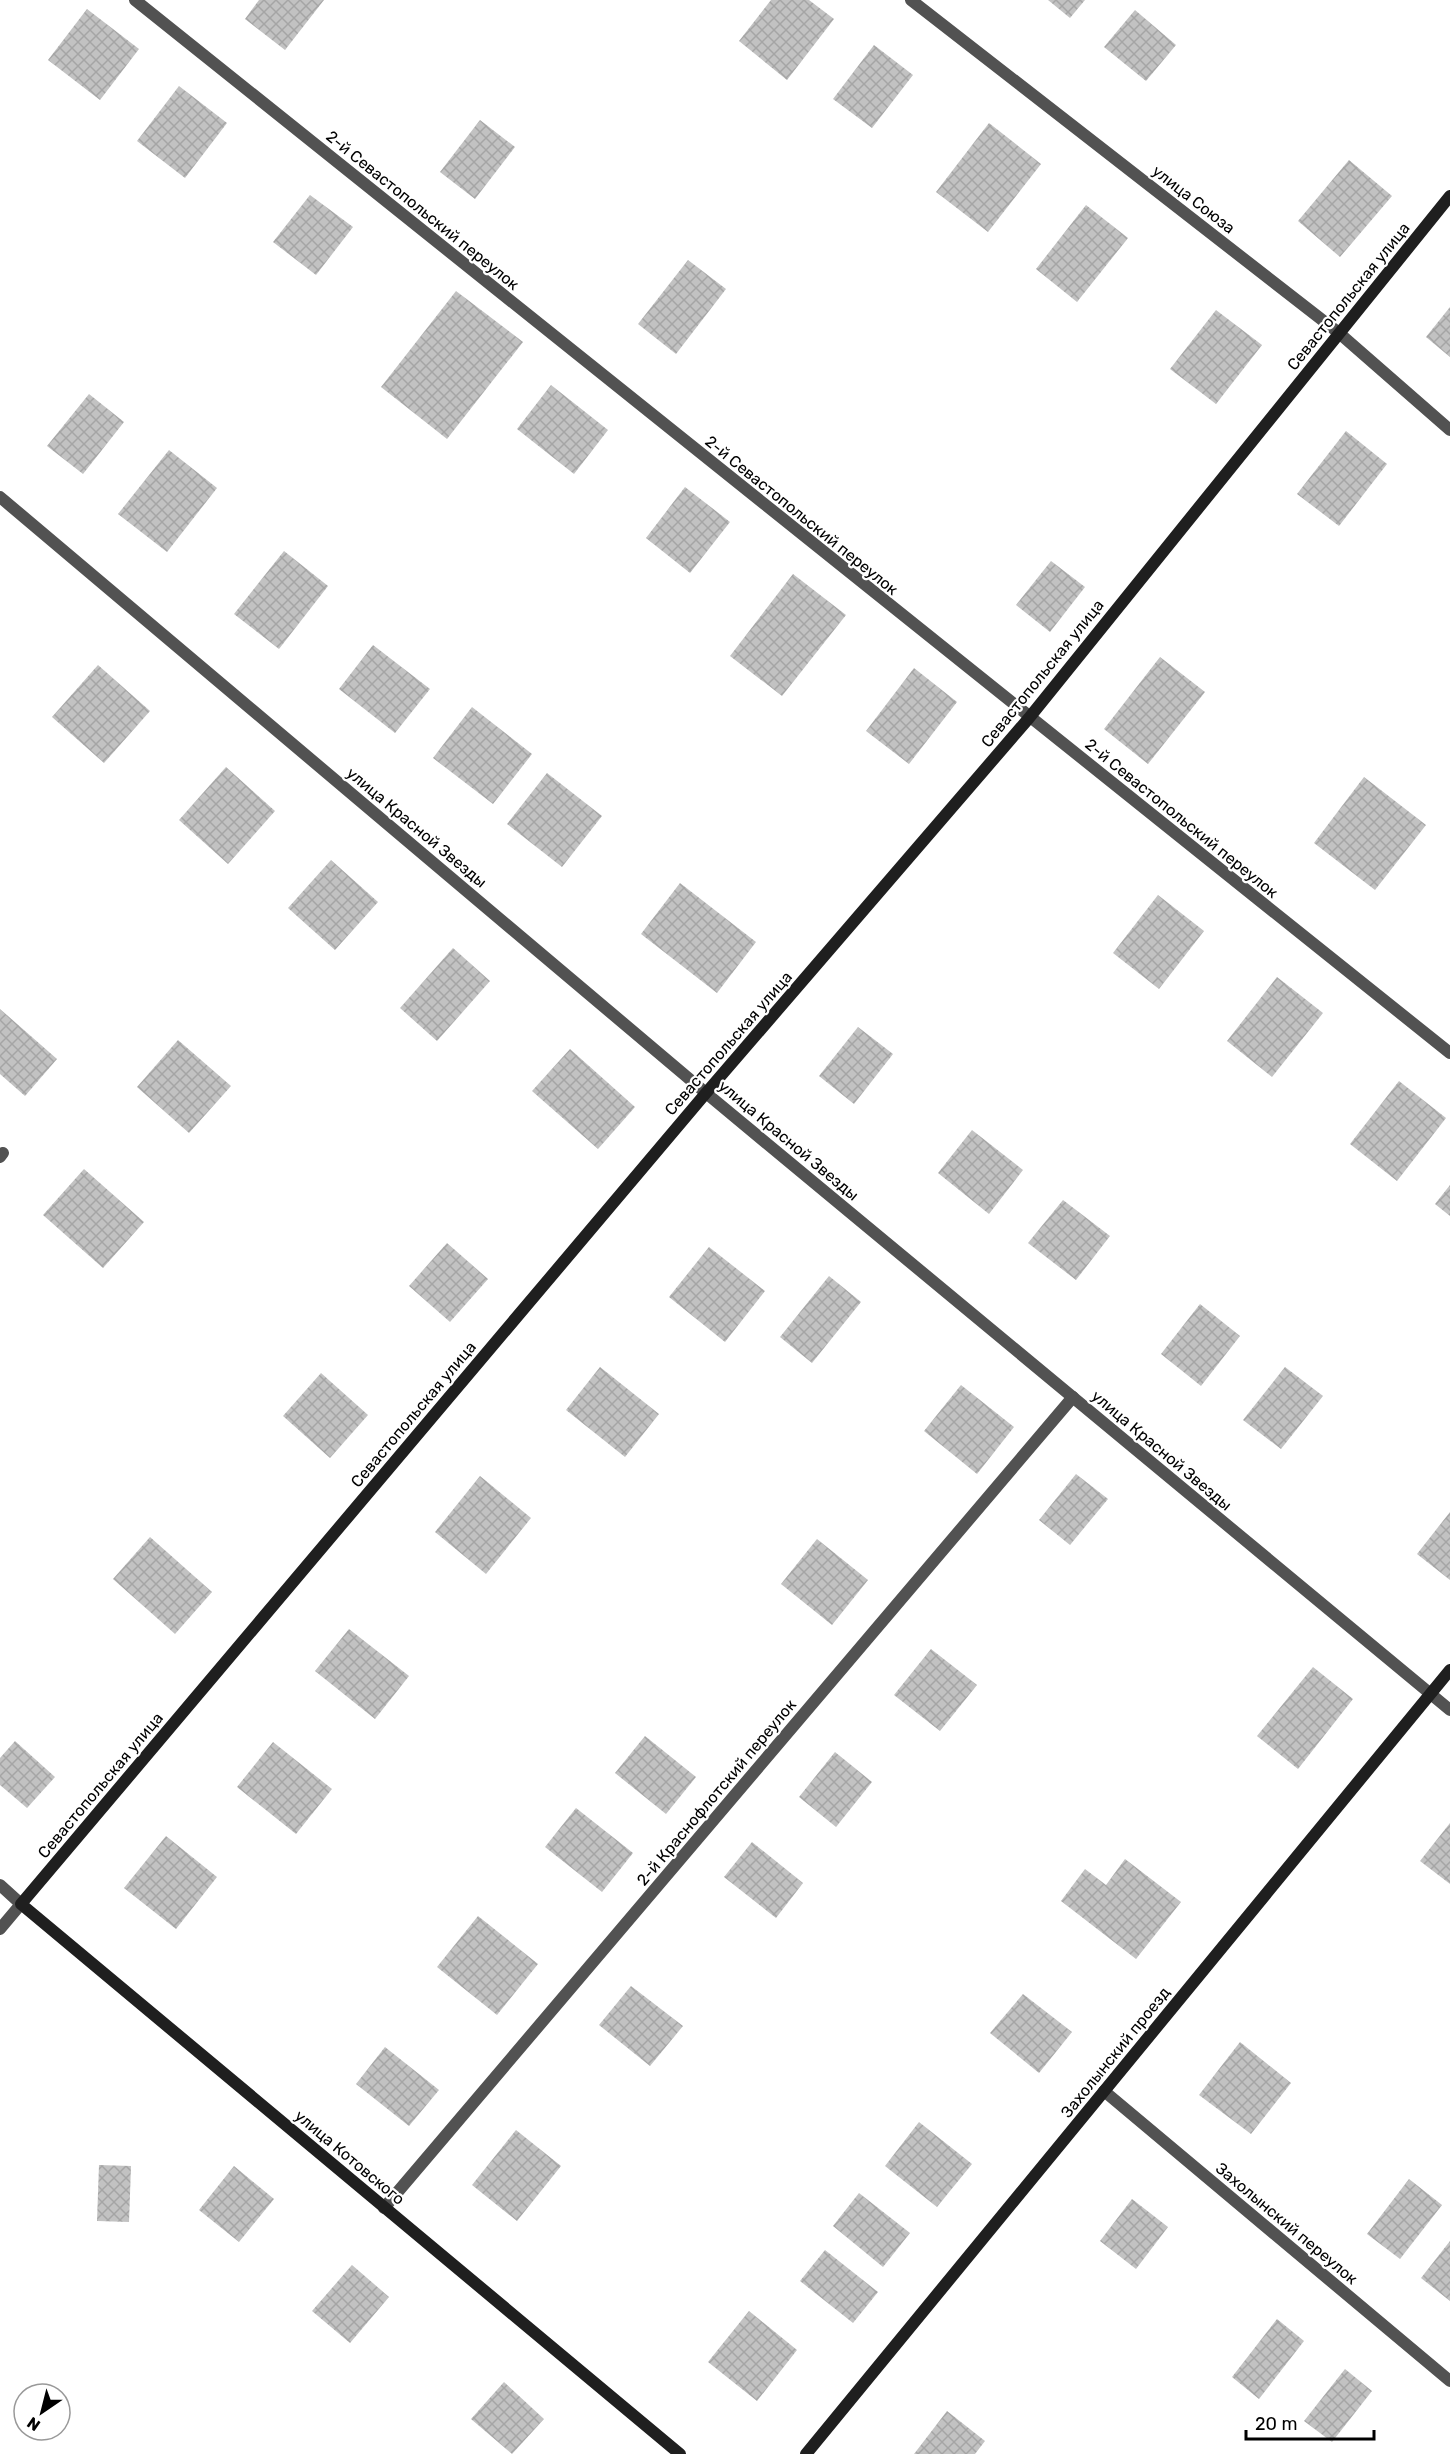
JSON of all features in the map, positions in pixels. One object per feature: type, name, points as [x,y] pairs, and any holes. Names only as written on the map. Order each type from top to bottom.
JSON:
[{"type":"street","name":"2-й Севастопольский переулок","points":[[135,0],[1450,1053]]},
{"type":"street","name":"улица Союза","points":[[912,0],[1339,333],[1450,430]]},
{"type":"street","name":"Севастопольская улица","points":[[21,1904],[706,1093],[1029,717],[1450,196]]},
{"type":"street","name":"улица Красной Звезды","points":[[0,497],[706,1093],[1450,1710]]},
{"type":"street","name":"2-й Краснофлотский переулок","points":[[384,2208],[1072,1397]]},
{"type":"street","name":"Захолынский проезд","points":[[806,2454],[1450,1670]]},
{"type":"street","name":"улица Котовского","points":[[0,1885],[680,2454]]},
{"type":"street","points":[[0,1929],[21,1904]]},
{"type":"street","name":"Захолынский переулок","points":[[1104,2091],[1450,2381]]},
{"type":"building","points":[[259,0],[324,0],[285,50],[245,19]]},
{"type":"building","points":[[771,0],[809,0],[834,19],[787,80],[739,41]]},
{"type":"building","points":[[1048,0],[1085,0],[1070,18]]},
{"type":"building","points":[[87,9],[139,49],[100,100],[48,60]]},
{"type":"building","points":[[1135,10],[1176,45],[1146,81],[1104,47]]},
{"type":"building","points":[[874,45],[913,75],[872,128],[833,99]]},
{"type":"building","points":[[179,86],[227,123],[185,178],[137,141]]},
{"type":"building","points":[[480,120],[515,147],[475,199],[440,172]]},
{"type":"building","points":[[989,123],[1041,164],[988,232],[936,192]]},
{"type":"building","points":[[1349,160],[1392,196],[1340,257],[1298,221]]},
{"type":"building","points":[[310,195],[353,227],[316,275],[273,242]]},
{"type":"building","points":[[1086,205],[1128,238],[1077,302],[1036,269]]},
{"type":"building","points":[[688,260],[726,289],[676,354],[638,324]]},
{"type":"building","points":[[456,291],[523,342],[447,439],[381,387]]},
{"type":"building","points":[[1450,307],[1450,357],[1426,337]]},
{"type":"building","points":[[1216,310],[1262,345],[1216,404],[1170,369]]},
{"type":"building","points":[[551,385],[608,430],[574,474],[517,429]]},
{"type":"building","points":[[89,394],[124,422],[83,474],[47,446]]},
{"type":"building","points":[[1346,431],[1387,464],[1339,526],[1297,494]]},
{"type":"building","points":[[169,450],[217,488],[167,552],[118,514]]},
{"type":"building","points":[[685,487],[730,522],[690,573],[646,538]]},
{"type":"building","points":[[284,551],[328,586],[279,649],[234,614]]},
{"type":"building","points":[[1051,561],[1085,587],[1050,632],[1016,605]]},
{"type":"building","points":[[793,574],[846,615],[782,696],[730,656]]},
{"type":"building","points":[[373,645],[430,689],[395,733],[339,689]]},
{"type":"building","points":[[1160,657],[1205,692],[1148,764],[1104,729]]},
{"type":"building","points":[[98,665],[150,711],[104,763],[52,717]]},
{"type":"building","points":[[914,668],[957,702],[909,764],[866,731]]},
{"type":"building","points":[[472,707],[532,754],[493,804],[433,758]]},
{"type":"building","points":[[226,767],[275,811],[228,864],[179,820]]},
{"type":"building","points":[[547,773],[602,816],[562,867],[507,824]]},
{"type":"building","points":[[1364,777],[1426,825],[1375,890],[1314,843]]},
{"type":"building","points":[[331,860],[378,902],[335,950],[288,908]]},
{"type":"building","points":[[680,883],[756,942],[717,993],[641,934]]},
{"type":"building","points":[[1158,895],[1204,931],[1159,989],[1113,953]]},
{"type":"building","points":[[453,948],[490,981],[437,1041],[400,1008]]},
{"type":"building","points":[[1277,977],[1323,1013],[1272,1077],[1227,1041]]},
{"type":"building","points":[[0,1009],[57,1059],[25,1096],[0,1074]]},
{"type":"building","points":[[858,1027],[893,1054],[854,1104],[819,1076]]},
{"type":"building","points":[[178,1040],[231,1086],[189,1133],[137,1087]]},
{"type":"building","points":[[570,1049],[635,1107],[598,1149],[532,1091]]},
{"type":"building","points":[[1399,1081],[1446,1118],[1397,1181],[1350,1144]]},
{"type":"building","points":[[972,1130],[1023,1170],[989,1214],[938,1173]]},
{"type":"building","points":[[84,1169],[144,1222],[103,1268],[43,1215]]},
{"type":"building","points":[[1450,1185],[1450,1216],[1435,1204]]},
{"type":"building","points":[[1063,1200],[1110,1236],[1076,1280],[1028,1243]]},
{"type":"building","points":[[447,1243],[488,1279],[450,1322],[409,1286]]},
{"type":"building","points":[[709,1247],[765,1291],[725,1342],[669,1297]]},
{"type":"building","points":[[829,1276],[861,1302],[812,1363],[780,1337]]},
{"type":"building","points":[[1200,1304],[1240,1336],[1201,1386],[1161,1354]]},
{"type":"building","points":[[600,1367],[659,1414],[625,1457],[566,1410]]},
{"type":"building","points":[[1285,1367],[1323,1396],[1281,1449],[1243,1420]]},
{"type":"building","points":[[321,1373],[368,1415],[330,1458],[283,1416]]},
{"type":"building","points":[[961,1385],[1014,1427],[977,1474],[924,1431]]},
{"type":"building","points":[[1076,1474],[1108,1499],[1070,1545],[1039,1520]]},
{"type":"building","points":[[480,1476],[531,1518],[486,1574],[435,1532]]},
{"type":"building","points":[[1450,1512],[1450,1580],[1417,1554]]},
{"type":"building","points":[[150,1537],[212,1592],[175,1634],[113,1579]]},
{"type":"building","points":[[817,1539],[868,1580],[832,1625],[781,1584]]},
{"type":"building","points":[[349,1629],[409,1676],[375,1719],[315,1671]]},
{"type":"building","points":[[931,1649],[977,1685],[940,1731],[894,1695]]},
{"type":"building","points":[[1313,1667],[1353,1699],[1298,1769],[1257,1736]]},
{"type":"building","points":[[645,1736],[696,1777],[666,1814],[615,1773]]},
{"type":"building","points":[[15,1741],[55,1777],[27,1808],[0,1785],[0,1758]]},
{"type":"building","points":[[273,1742],[332,1789],[296,1834],[237,1787]]},
{"type":"building","points":[[835,1752],[872,1782],[836,1827],[799,1797]]},
{"type":"building","points":[[576,1808],[633,1853],[602,1892],[545,1847]]},
{"type":"building","points":[[1450,1823],[1450,1884],[1420,1861]]},
{"type":"building","points":[[166,1836],[217,1877],[176,1929],[124,1888]]},
{"type":"building","points":[[752,1842],[803,1883],[776,1918],[724,1877]]},
{"type":"building","points":[[1125,1859],[1181,1902],[1136,1959],[1061,1901],[1085,1869],[1106,1885]]},
{"type":"building","points":[[478,1916],[538,1964],[497,2015],[437,1967]]},
{"type":"building","points":[[631,1986],[683,2026],[650,2066],[599,2025]]},
{"type":"building","points":[[1023,1994],[1072,2032],[1039,2073],[990,2033]]},
{"type":"building","points":[[1240,2042],[1291,2083],[1251,2134],[1199,2095]]},
{"type":"building","points":[[385,2047],[439,2090],[409,2126],[356,2084]]},
{"type":"building","points":[[919,2122],[972,2164],[937,2207],[885,2166]]},
{"type":"building","points":[[516,2130],[561,2166],[517,2221],[472,2185]]},
{"type":"building","points":[[99,2165],[131,2166],[129,2222],[97,2221]]},
{"type":"building","points":[[234,2166],[274,2199],[239,2242],[199,2210]]},
{"type":"building","points":[[1409,2179],[1442,2205],[1400,2259],[1367,2234]]},
{"type":"building","points":[[859,2193],[910,2233],[883,2267],[833,2226]]},
{"type":"building","points":[[1132,2199],[1168,2227],[1136,2269],[1100,2241]]},
{"type":"building","points":[[1450,2241],[1450,2301],[1421,2278]]},
{"type":"building","points":[[825,2250],[878,2292],[853,2323],[800,2281]]},
{"type":"building","points":[[352,2265],[389,2297],[350,2343],[312,2311]]},
{"type":"building","points":[[749,2311],[797,2350],[757,2401],[708,2362]]},
{"type":"building","points":[[1277,2319],[1304,2341],[1259,2399],[1232,2377]]},
{"type":"building","points":[[1345,2369],[1372,2391],[1332,2442],[1304,2421]]},
{"type":"building","points":[[504,2382],[544,2419],[512,2454],[471,2419]]},
{"type":"building","points":[[947,2411],[985,2441],[975,2454],[914,2454]]}]
